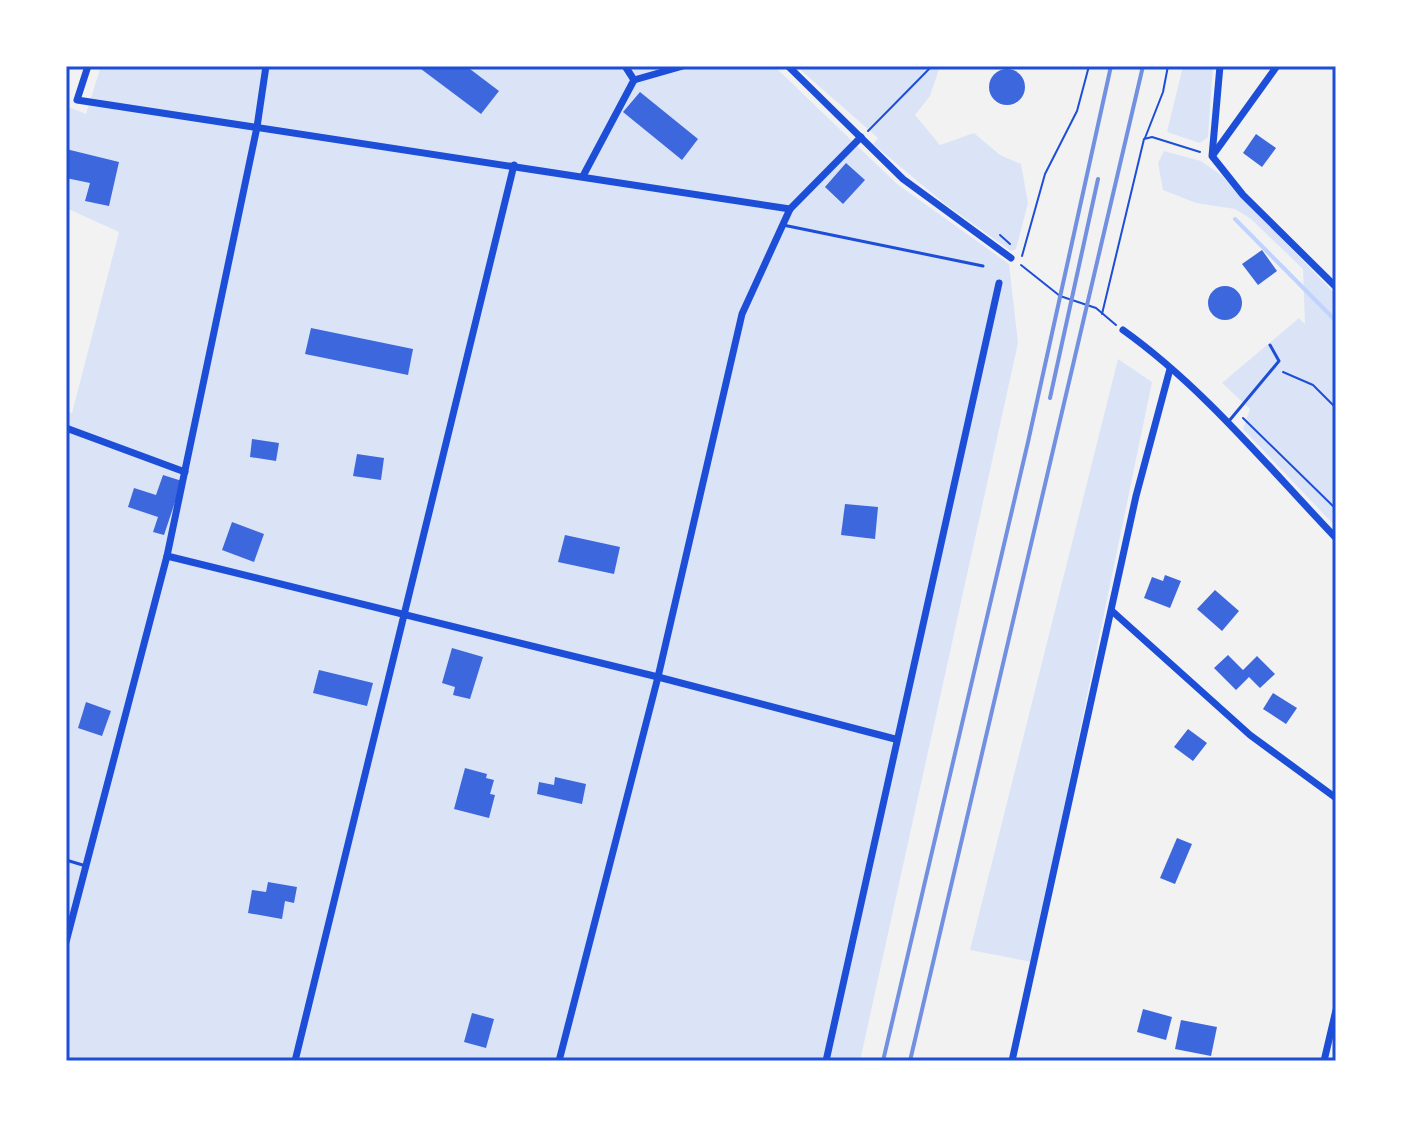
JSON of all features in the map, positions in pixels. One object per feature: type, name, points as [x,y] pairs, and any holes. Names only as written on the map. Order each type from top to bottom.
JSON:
[{"type":"street","points":[[88,66],[77,100],[790,209]]},
{"type":"street","points":[[66,942],[167,556],[257,127],[266,66]]},
{"type":"street","points":[[625,66],[634,80]]},
{"type":"street","points":[[583,176],[634,80],[683,66]]},
{"type":"street","points":[[788,66],[903,179],[1011,258]]},
{"type":"street","points":[[1220,66],[1212,156],[1243,195],[1336,287]]},
{"type":"street","points":[[1212,156],[1277,66]]},
{"type":"street","points":[[559,1061],[658,677],[742,314],[790,209],[861,137]]},
{"type":"street","points":[[295,1061],[514,165]]},
{"type":"street","points":[[826,1061],[895,739],[999,283]]},
{"type":"street","points":[[1123,330],[1170,369],[1227,424],[1336,538]]},
{"type":"street","points":[[1012,1061],[1136,496],[1170,369]]},
{"type":"street","points":[[66,428],[185,472]]},
{"type":"street","points":[[167,556],[895,739]]},
{"type":"street","points":[[1112,611],[1250,735],[1336,798]]},
{"type":"street","points":[[1324,1061],[1336,1010]]},
{"type":"lane","points":[[783,225],[983,266]]},
{"type":"lane","points":[[1227,424],[1279,361],[1270,345]]},
{"type":"lane","points":[[66,860],[86,866]]},
{"type":"path","points":[[861,137],[932,66]]},
{"type":"path","points":[[1089,66],[1077,111],[1045,174],[1020,264],[1060,296],[1096,308],[1123,330]]},
{"type":"path","points":[[1103,315],[1144,139],[1163,92],[1168,66]]},
{"type":"path","points":[[1144,139],[1152,137],[1212,156]]},
{"type":"path","points":[[1270,372],[1288,372],[1313,385],[1336,408]]},
{"type":"path","points":[[1236,413],[1336,509]]},
{"type":"shaded area","points":[[101,66],[774,66],[897,184],[1009,264],[1018,343],[860,1061],[66,1061],[66,410],[72,413],[119,232],[66,208],[66,106],[86,114]]},
{"type":"shaded area","points":[[796,66],[940,66],[930,96],[915,115],[940,145],[974,133],[1000,155],[1021,164],[1028,203],[1016,249],[1011,251],[945,204],[873,144],[878,138]]},
{"type":"shaded area","points":[[1183,66],[1213,66],[1208,137],[1200,143],[1167,132]]},
{"type":"shaded area","points":[[1164,151],[1201,161],[1221,175],[1336,295],[1336,527],[1243,429],[1250,409],[1222,383],[1299,318],[1305,324],[1303,269],[1251,219],[1235,209],[1196,203],[1163,190],[1158,163]]},
{"type":"shaded area","points":[[1118,359],[1152,382],[1032,962],[970,950]]},
{"type":"building","points":[[417,66],[466,66],[499,91],[481,114]]},
{"type":"building","points":[[1007,69],[1019,75],[1025,87],[1019,99],[1007,105],[995,99],[989,87],[995,75]]},
{"type":"building","points":[[640,92],[698,139],[682,160],[623,112]]},
{"type":"building","points":[[1256,134],[1276,148],[1262,167],[1243,153]]},
{"type":"building","points":[[66,149],[119,162],[109,206],[85,201],[90,183],[66,178]]},
{"type":"building","points":[[846,163],[865,180],[843,204],[825,187]]},
{"type":"building","points":[[1262,250],[1277,271],[1258,285],[1242,264]]},
{"type":"building","points":[[1225,286],[1237,291],[1242,303],[1237,315],[1225,320],[1213,315],[1208,303],[1213,291]]},
{"type":"building","points":[[311,328],[413,349],[408,375],[305,354]]},
{"type":"building","points":[[252,439],[279,443],[276,461],[250,457]]},
{"type":"building","points":[[357,454],[384,458],[381,480],[353,476]]},
{"type":"building","points":[[163,475],[182,481],[164,535],[153,532],[158,517],[128,507],[134,488],[156,495]]},
{"type":"building","points":[[845,504],[878,507],[875,539],[841,535]]},
{"type":"building","points":[[232,522],[264,534],[254,562],[222,550]]},
{"type":"building","points":[[565,535],[620,547],[614,574],[558,562]]},
{"type":"building","points":[[1165,575],[1181,581],[1170,608],[1144,598],[1152,577],[1163,581]]},
{"type":"building","points":[[1215,590],[1239,611],[1222,631],[1197,609]]},
{"type":"building","points":[[452,648],[483,657],[470,699],[453,695],[455,687],[442,683]]},
{"type":"building","points":[[1228,655],[1243,670],[1257,656],[1275,674],[1260,688],[1249,677],[1236,690],[1214,668]]},
{"type":"building","points":[[319,670],[373,683],[367,706],[313,693]]},
{"type":"building","points":[[1273,693],[1297,708],[1286,724],[1263,709]]},
{"type":"building","points":[[86,702],[111,711],[102,736],[78,728]]},
{"type":"building","points":[[1188,729],[1207,743],[1193,761],[1174,747]]},
{"type":"building","points":[[465,768],[487,774],[486,778],[494,780],[490,794],[495,795],[489,818],[454,809]]},
{"type":"building","points":[[555,777],[586,784],[582,804],[537,794],[539,782],[554,785]]},
{"type":"building","points":[[1177,838],[1192,844],[1175,884],[1160,878]]},
{"type":"building","points":[[268,882],[297,887],[294,903],[285,901],[282,919],[248,913],[252,890],[266,892]]},
{"type":"building","points":[[1143,1009],[1172,1017],[1166,1040],[1137,1032]]},
{"type":"building","points":[[472,1013],[494,1019],[486,1048],[464,1042]]},
{"type":"building","points":[[1181,1020],[1217,1027],[1211,1056],[1175,1049]]},
{"type":"waterway","points":[[1235,219],[1336,321]]},
{"type":"railway","points":[[883,1061],[1028,442],[1111,66]]},
{"type":"railway","points":[[910,1061],[1143,66]]},
{"type":"railway","points":[[1050,398],[1098,179]]}]
